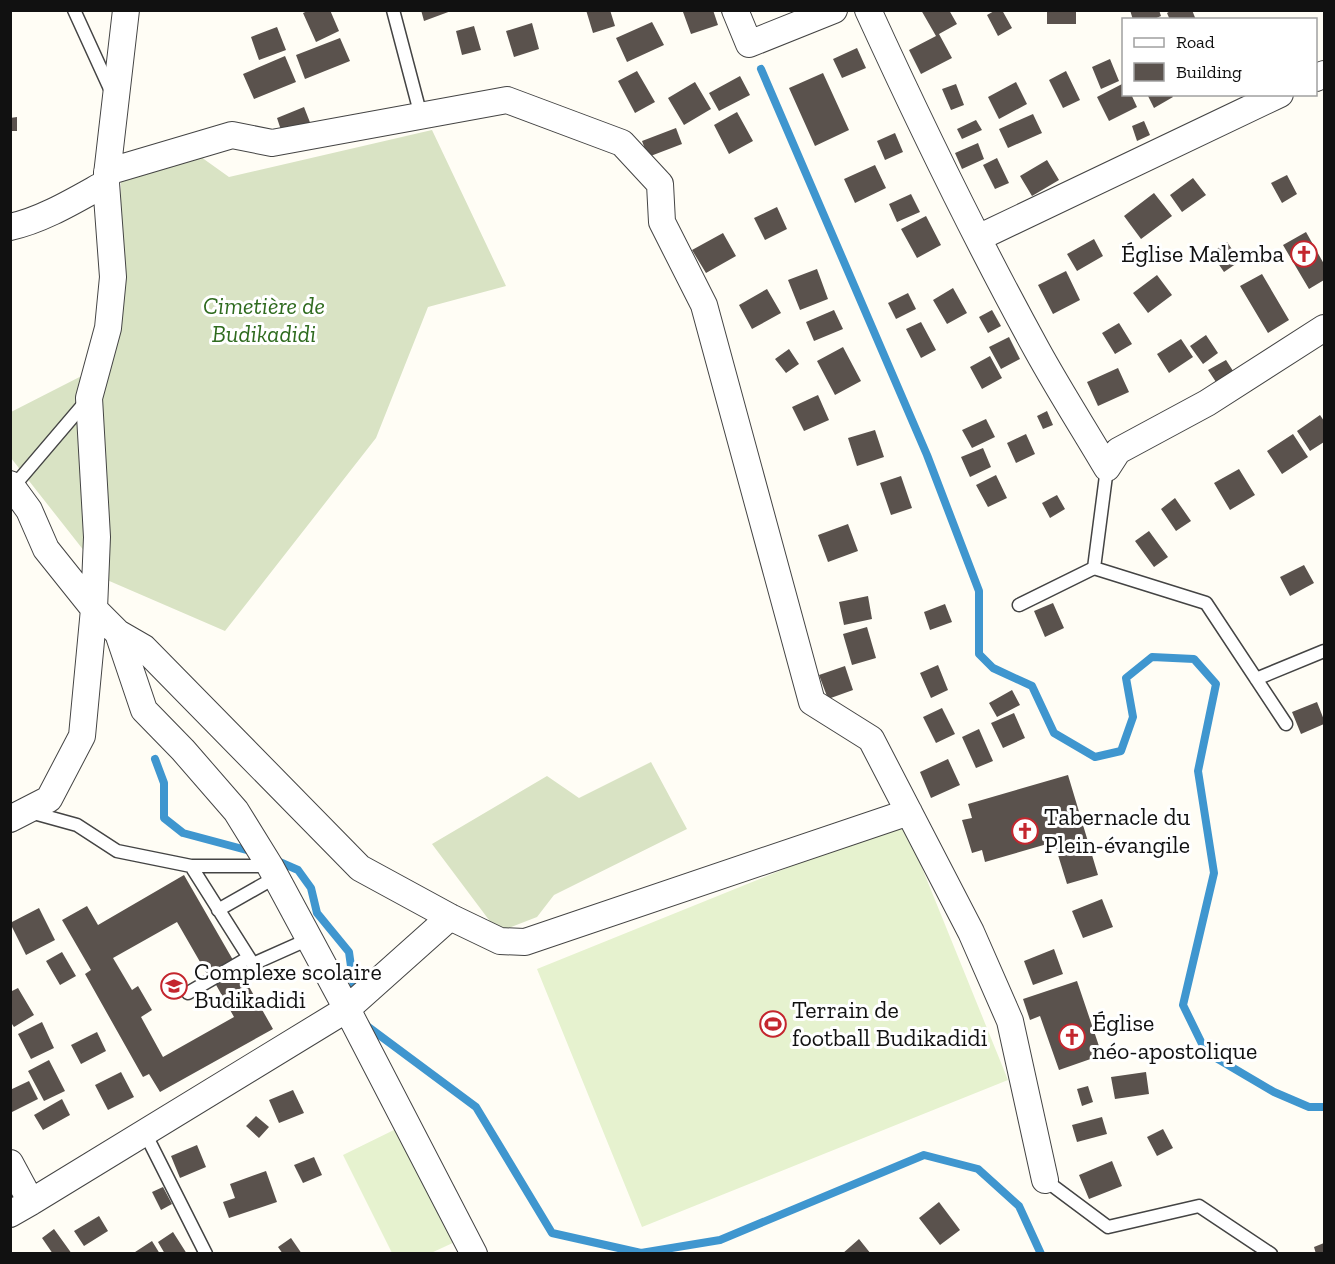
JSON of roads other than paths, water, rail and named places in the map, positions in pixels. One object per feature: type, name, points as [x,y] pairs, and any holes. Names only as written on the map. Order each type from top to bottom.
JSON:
[{"type":"street","points":[[18,815],[50,799],[82,736],[94,609],[97,537],[89,398],[108,328],[113,277],[107,178],[126,10]]},
{"type":"street","points":[[735,10],[749,44],[834,10]]},
{"type":"street","points":[[868,10],[914,111],[978,238],[1038,352],[1107,468],[1118,451],[1207,403],[1324,328]]},
{"type":"street","points":[[978,238],[1276,96]]},
{"type":"street","points":[[10,227],[61,207],[107,178],[232,135],[272,143],[507,100],[622,143],[660,184],[662,222],[704,305],[812,702],[871,739],[971,932],[1010,1021],[1045,1180]]},
{"type":"street","points":[[11,485],[20,515],[94,609],[118,633],[144,648],[360,868],[450,917],[500,941],[525,942],[909,812]]},
{"type":"street","points":[[118,633],[144,710],[183,750],[236,811],[273,872],[347,1009],[474,1254]]},
{"type":"street","points":[[10,1163],[21,1208],[347,1009],[450,917]]},
{"type":"lane","points":[[74,10],[116,101]]},
{"type":"lane","points":[[393,10],[421,116]]},
{"type":"lane","points":[[11,485],[89,398]]},
{"type":"lane","points":[[1094,568],[1107,468]]},
{"type":"lane","points":[[1019,605],[1094,568],[1206,603],[1286,724]]},
{"type":"lane","points":[[1256,679],[1324,651]]},
{"type":"lane","points":[[18,815],[77,825],[117,851],[191,866],[273,872]]},
{"type":"lane","points":[[191,866],[253,964],[309,939]]},
{"type":"lane","points":[[218,910],[273,872]]},
{"type":"lane","points":[[188,993],[248,958]]},
{"type":"lane","points":[[145,1133],[206,1254]]},
{"type":"lane","points":[[1045,1180],[1108,1227],[1199,1206],[1271,1254]]},
{"type":"waterway","points":[[761,69],[927,455],[979,591],[979,654],[993,668],[1032,686],[1054,733],[1095,757],[1121,751],[1133,717],[1126,678],[1152,657],[1194,659],[1216,684],[1198,771],[1214,873],[1183,1005],[1206,1052],[1274,1092],[1309,1107],[1324,1107]]},
{"type":"waterway","points":[[155,759],[164,783],[164,818],[183,833],[254,852]]},
{"type":"waterway","points":[[275,860],[298,870],[311,888],[317,913],[349,952],[355,995]]},
{"type":"waterway","points":[[366,1024],[476,1107],[552,1233],[641,1253],[720,1240],[924,1155],[978,1169],[1019,1206],[1041,1254]]},
{"type":"place","name":"Église Malemba","points":[[1304,254]]},
{"type":"place","name":"Tabernacle du Plein-évangile","points":[[1025,831]]},
{"type":"place","name":"Complexe scolaire Budikadidi","points":[[174,986]]},
{"type":"place","name":"Terrain de football Budikadidi","points":[[773,1024]]},
{"type":"place","name":"Église néo-apostolique","points":[[1072,1037]]},
{"type":"park label","name":"Cimetière de Budikadidi","points":[[264,320]]}]
